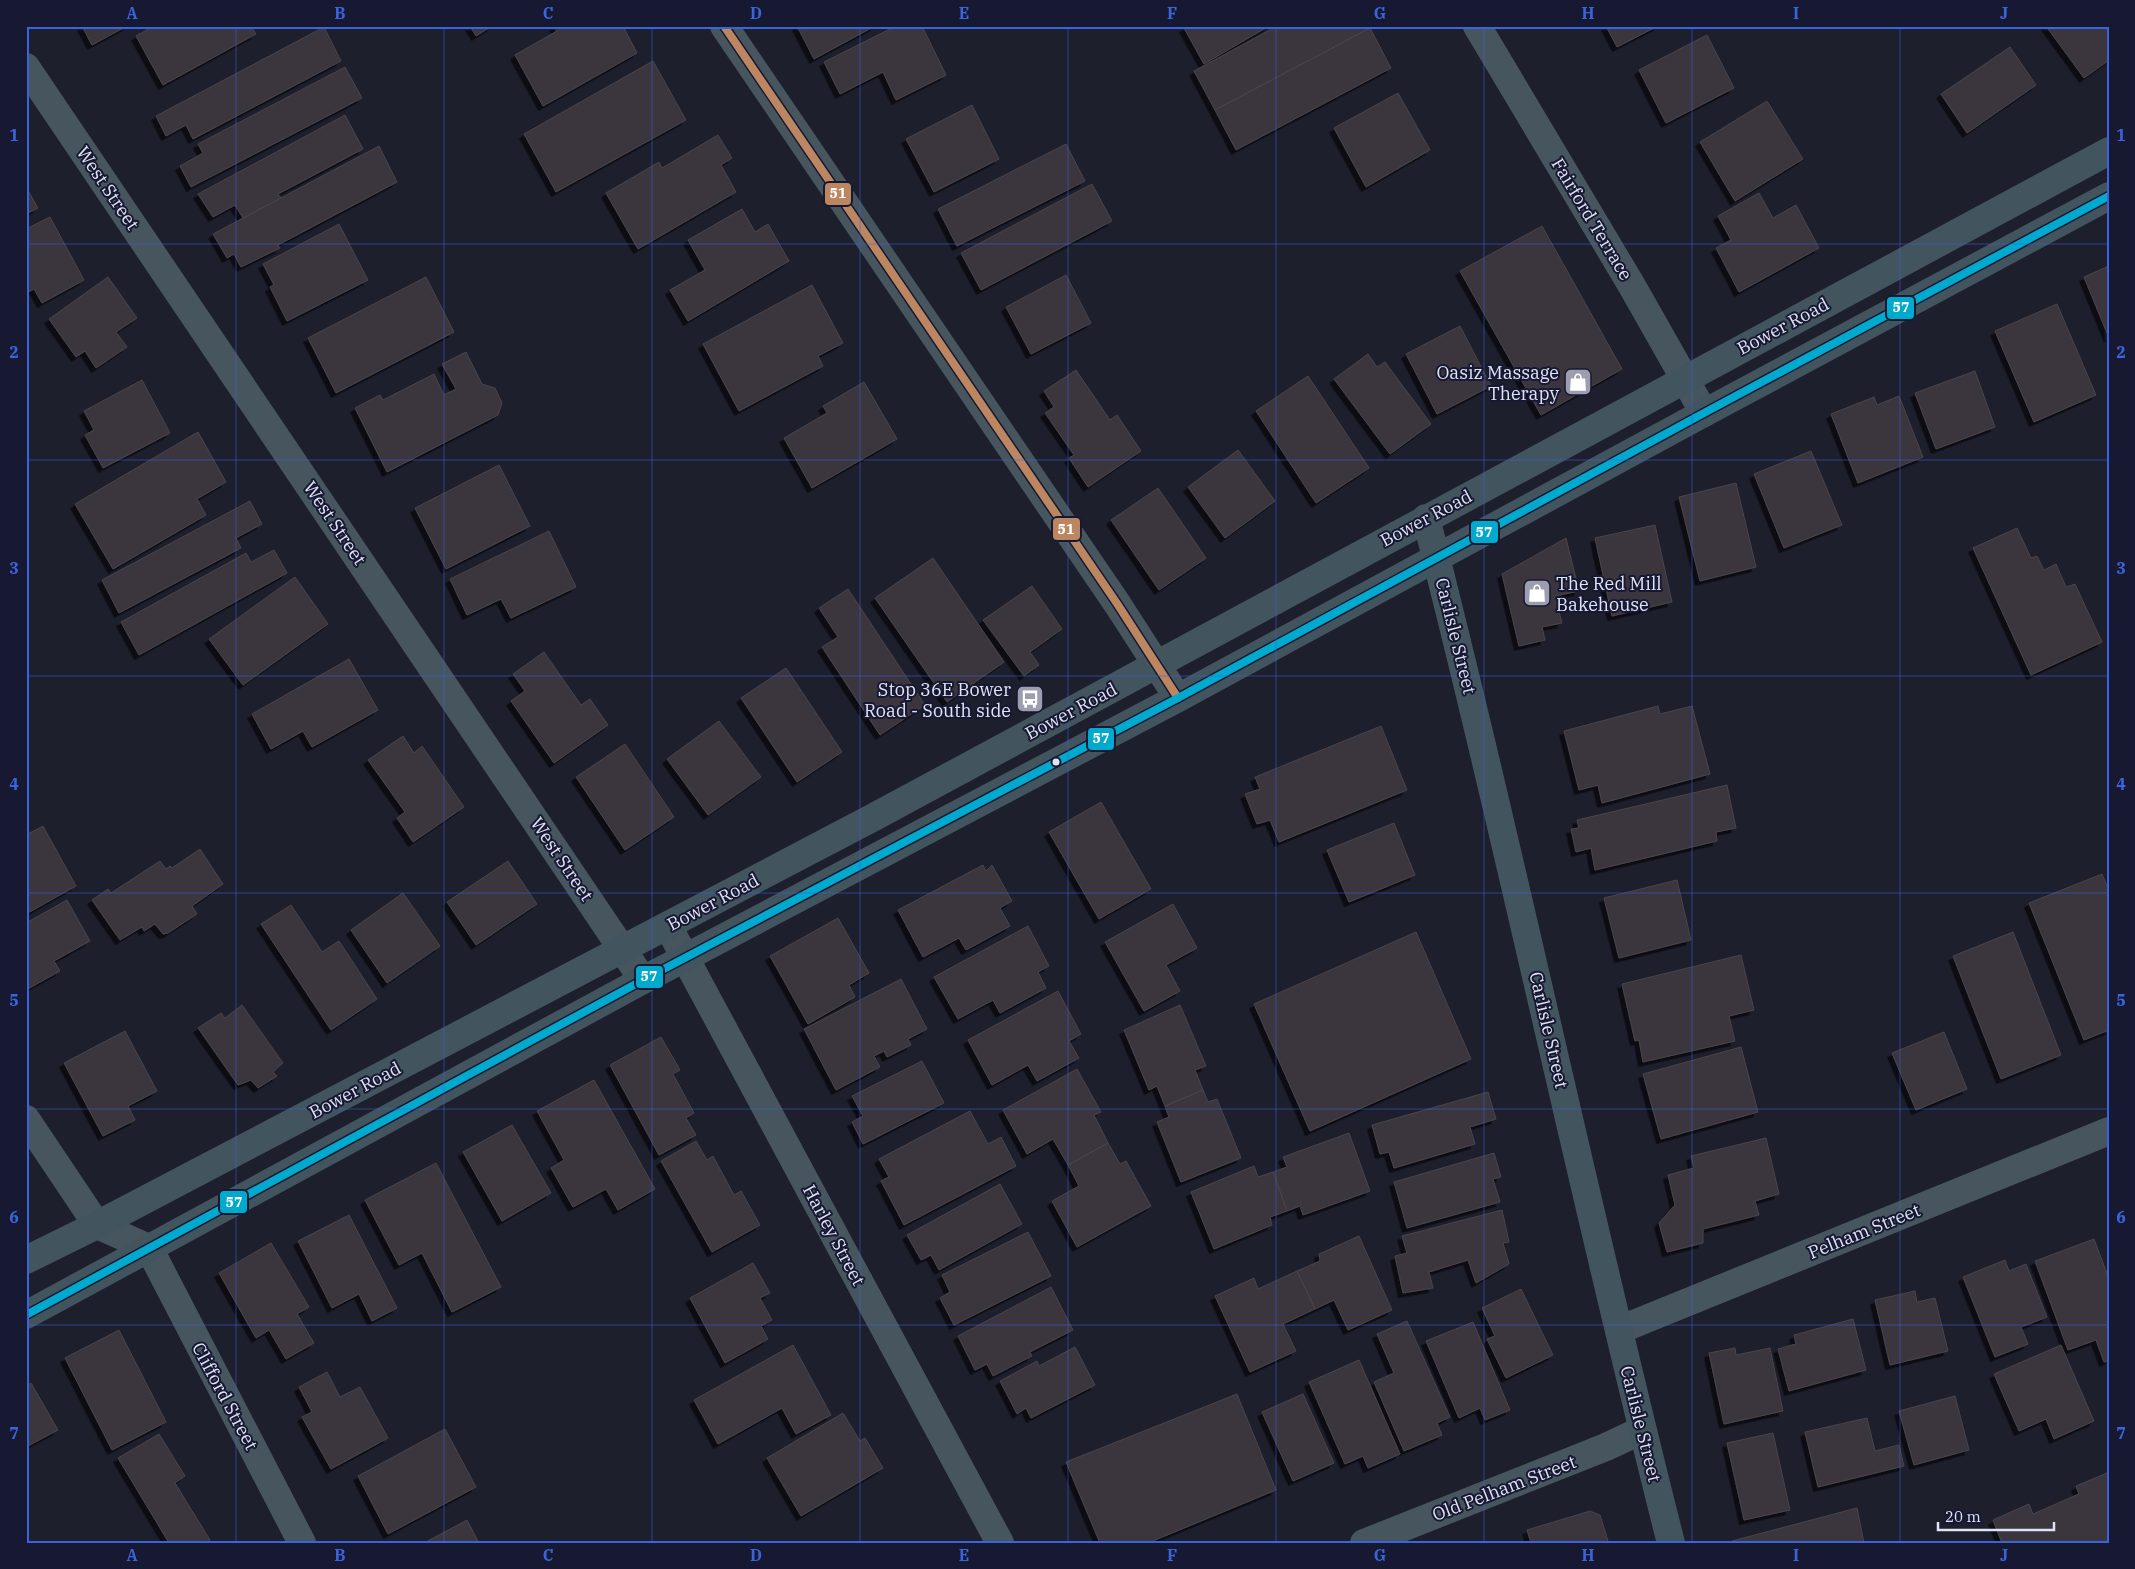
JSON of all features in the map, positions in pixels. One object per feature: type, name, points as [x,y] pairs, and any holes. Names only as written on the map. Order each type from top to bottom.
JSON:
[{"type":"main road","name":"Bower Road","points":[[26,1260],[97,1225],[624,950],[2109,151]]},
{"type":"main road","points":[[26,1315],[643,980],[1178,698],[2109,196]]},
{"type":"main road","name":"Carlisle Street","points":[[1426,518],[1474,711],[1642,1430],[1671,1543]]},
{"type":"street","points":[[724,26],[1158,664],[1178,698]]},
{"type":"street","name":"Fairford Terrace","points":[[1478,26],[1704,413]]},
{"type":"street","name":"West Street","points":[[26,67],[643,980]]},
{"type":"street","name":"Harley Street","points":[[668,926],[1000,1543]]},
{"type":"street","points":[[26,1119],[97,1225],[149,1248]]},
{"type":"street","name":"Pelham Street","points":[[1619,1330],[2109,1131]]},
{"type":"street","name":"Clifford Street","points":[[149,1248],[302,1543]]},
{"type":"street","name":"Old Pelham Street","points":[[1364,1543],[1606,1448],[1642,1430]]},
{"type":"building","points":[[82,26],[127,26],[92,45]]},
{"type":"building","points":[[154,26],[251,26],[256,34],[163,85],[136,36]]},
{"type":"building","points":[[470,26],[492,26],[476,36]]},
{"type":"building","points":[[554,26],[623,26],[637,53],[543,106],[515,55],[557,31]]},
{"type":"building","points":[[797,26],[875,26],[814,59]]},
{"type":"building","points":[[896,26],[922,26],[946,75],[896,100],[883,72],[840,94],[824,62]]},
{"type":"building","points":[[1188,26],[1269,26],[1204,64],[1184,28]]},
{"type":"building","points":[[1277,26],[1369,26],[1370,28],[1215,110],[1194,71]]},
{"type":"building","points":[[1606,26],[1658,26],[1617,47]]},
{"type":"building","points":[[2046,26],[2109,26],[2109,60],[2084,78]]},
{"type":"building","points":[[324,27],[341,61],[193,139],[186,125],[166,136],[156,116]]},
{"type":"building","points":[[1370,28],[1391,68],[1236,150],[1215,110]]},
{"type":"building","points":[[1707,35],[1734,88],[1666,123],[1639,70]]},
{"type":"building","points":[[2010,47],[2036,85],[1967,133],[1941,94]]},
{"type":"building","points":[[653,61],[686,120],[556,192],[524,134]]},
{"type":"building","points":[[345,67],[362,98],[191,187],[180,166],[203,153],[198,144]]},
{"type":"building","points":[[1398,93],[1430,150],[1366,187],[1334,128]]},
{"type":"building","points":[[1767,101],[1803,159],[1735,201],[1700,142]]},
{"type":"building","points":[[972,105],[999,159],[934,192],[906,139]]},
{"type":"building","points":[[345,115],[363,149],[278,194],[281,198],[243,218],[235,205],[213,217],[198,194]]},
{"type":"building","points":[[718,135],[732,158],[721,165],[736,192],[638,249],[606,193],[659,162],[662,168]]},
{"type":"building","points":[[1066,144],[1085,181],[957,246],[938,209]]},
{"type":"building","points":[[379,146],[397,182],[278,245],[280,248],[241,267],[234,254],[227,258],[213,234]]},
{"type":"building","points":[[1092,184],[1112,221],[981,290],[961,253]]},
{"type":"building","points":[[26,187],[38,208],[26,214]]},
{"type":"building","points":[[1759,193],[1773,218],[1796,205],[1819,248],[1739,292],[1716,248],[1731,240],[1718,216]]},
{"type":"building","points":[[742,209],[755,232],[768,224],[789,261],[688,321],[670,290],[705,270],[688,240]]},
{"type":"building","points":[[50,217],[84,280],[42,303],[34,289],[26,293],[26,229]]},
{"type":"building","points":[[339,224],[368,280],[287,321],[270,287],[274,285],[263,264]]},
{"type":"building","points":[[1542,226],[1622,369],[1541,415],[1460,271]]},
{"type":"building","points":[[2109,266],[2109,338],[2084,277]]},
{"type":"building","points":[[1066,275],[1091,323],[1031,354],[1006,307]]},
{"type":"building","points":[[108,277],[137,318],[116,332],[127,347],[96,368],[85,351],[76,357],[49,319]]},
{"type":"building","points":[[426,277],[454,332],[336,393],[308,338]]},
{"type":"building","points":[[812,285],[843,343],[818,356],[823,366],[739,411],[703,344]]},
{"type":"building","points":[[2057,304],[2096,395],[2034,422],[1995,331]]},
{"type":"building","points":[[1460,326],[1491,386],[1437,414],[1406,354]]},
{"type":"building","points":[[466,352],[482,384],[495,388],[502,403],[498,415],[387,472],[355,408],[380,395],[383,400],[434,374],[444,395],[456,389],[442,364]]},
{"type":"building","points":[[1368,354],[1377,367],[1385,362],[1431,424],[1390,454],[1334,379]]},
{"type":"building","points":[[1076,370],[1110,420],[1117,415],[1141,451],[1088,487],[1069,458],[1074,455],[1045,413],[1054,407],[1044,391]]},
{"type":"building","points":[[1975,371],[1995,427],[1936,449],[1915,393]]},
{"type":"building","points":[[1308,376],[1369,468],[1316,503],[1256,411]]},
{"type":"building","points":[[142,380],[170,433],[103,468],[85,435],[94,430],[84,411]]},
{"type":"building","points":[[864,382],[897,439],[812,488],[784,438],[827,413],[823,406]]},
{"type":"building","points":[[1899,396],[1923,457],[1858,483],[1831,414],[1874,397],[1877,405]]},
{"type":"building","points":[[198,432],[226,482],[197,499],[206,515],[113,569],[75,504]]},
{"type":"building","points":[[1238,450],[1275,501],[1225,538],[1188,487]]},
{"type":"building","points":[[1811,451],[1842,525],[1784,548],[1754,474]]},
{"type":"building","points":[[499,465],[530,526],[446,569],[415,508]]},
{"type":"building","points":[[1736,483],[1756,567],[1700,581],[1679,497]]},
{"type":"building","points":[[1158,488],[1206,558],[1159,590],[1111,520]]},
{"type":"building","points":[[250,501],[262,524],[236,538],[241,548],[119,613],[102,580]]},
{"type":"building","points":[[1655,525],[1672,602],[1612,616],[1595,538]]},
{"type":"building","points":[[2017,528],[2031,558],[2037,556],[2044,570],[2056,564],[2066,587],[2075,584],[2102,642],[2031,675],[1973,548]]},
{"type":"building","points":[[549,531],[576,587],[511,618],[501,599],[467,615],[450,579]]},
{"type":"building","name":"The Red Mill Bakehouse","points":[[1566,538],[1579,591],[1555,596],[1562,623],[1542,627],[1545,640],[1519,646],[1502,574]]},
{"type":"building","points":[[274,550],[287,573],[139,655],[121,622],[246,553],[251,562]]},
{"type":"building","points":[[933,558],[1004,662],[947,702],[875,598]]},
{"type":"building","points":[[295,577],[328,624],[243,685],[209,639]]},
{"type":"building","points":[[1032,586],[1062,629],[1030,652],[1039,665],[1024,676],[983,620]]},
{"type":"building","points":[[848,589],[925,705],[880,735],[822,647],[838,637],[819,608]]},
{"type":"building","points":[[544,652],[581,705],[590,699],[608,725],[554,763],[511,701],[525,691],[513,674]]},
{"type":"building","points":[[349,659],[378,710],[312,747],[303,731],[271,749],[252,714]]},
{"type":"building","points":[[786,668],[842,752],[797,782],[741,698]]},
{"type":"building","points":[[1658,706],[1660,714],[1692,706],[1710,774],[1602,803],[1598,785],[1579,790],[1564,731]]},
{"type":"building","points":[[719,721],[761,777],[708,815],[667,759]]},
{"type":"building","points":[[1381,726],[1407,790],[1279,842],[1270,820],[1257,824],[1245,794],[1260,789],[1255,777]]},
{"type":"building","points":[[403,736],[414,753],[422,746],[464,807],[413,842],[397,818],[405,812],[368,760]]},
{"type":"building","points":[[625,744],[674,817],[625,850],[576,777]]},
{"type":"building","points":[[1727,785],[1736,828],[1716,832],[1717,841],[1595,870],[1591,848],[1576,852],[1571,829],[1579,828],[1577,820]]},
{"type":"building","points":[[1101,802],[1151,889],[1099,919],[1049,832]]},
{"type":"building","points":[[1394,823],[1415,875],[1349,902],[1327,850]]},
{"type":"building","points":[[43,826],[76,886],[26,914],[26,835]]},
{"type":"building","points":[[200,849],[223,884],[192,906],[197,914],[168,933],[163,934],[155,924],[144,931],[142,927],[120,940],[92,900],[108,889],[111,893],[160,861],[166,869],[170,866],[172,868]]},
{"type":"building","points":[[508,861],[537,904],[476,945],[447,902]]},
{"type":"building","points":[[983,865],[986,871],[992,865],[1012,901],[1000,908],[1010,926],[966,950],[959,938],[923,957],[898,910]]},
{"type":"building","points":[[2102,874],[2109,891],[2109,1030],[2084,1040],[2029,903]]},
{"type":"building","points":[[1677,880],[1691,940],[1619,958],[1604,898]]},
{"type":"building","points":[[403,893],[440,946],[387,983],[351,930]]},
{"type":"building","points":[[67,900],[90,941],[54,961],[60,971],[26,990],[26,923]]},
{"type":"building","points":[[1173,904],[1197,948],[1166,965],[1180,991],[1144,1011],[1105,942]]},
{"type":"building","points":[[291,905],[322,952],[339,941],[377,999],[331,1030],[261,924]]},
{"type":"building","points":[[838,918],[869,973],[849,985],[855,997],[808,1024],[770,956]]},
{"type":"building","points":[[1028,926],[1049,966],[1038,972],[1046,988],[1000,1013],[993,1000],[958,1019],[934,977]]},
{"type":"building","points":[[1416,932],[1471,1059],[1310,1131],[1254,1004]]},
{"type":"building","points":[[2013,932],[2061,1055],[2001,1079],[1953,956]]},
{"type":"building","points":[[1741,955],[1754,1010],[1729,1016],[1735,1041],[1643,1062],[1639,1040],[1635,1041],[1622,984]]},
{"type":"building","points":[[901,979],[927,1029],[908,1039],[911,1045],[887,1057],[884,1051],[874,1056],[880,1067],[836,1090],[804,1029]]},
{"type":"building","points":[[1058,991],[1081,1034],[1069,1041],[1079,1058],[1037,1081],[1028,1065],[992,1085],[968,1040]]},
{"type":"building","points":[[242,1005],[283,1063],[273,1072],[277,1076],[258,1088],[251,1080],[238,1085],[198,1028],[221,1013],[225,1018]]},
{"type":"building","points":[[1180,1005],[1206,1066],[1195,1070],[1203,1090],[1165,1106],[1157,1086],[1149,1090],[1124,1030]]},
{"type":"building","points":[[125,1031],[157,1091],[128,1106],[135,1120],[103,1136],[64,1063]]},
{"type":"building","points":[[1944,1032],[1967,1089],[1916,1110],[1892,1053]]},
{"type":"building","points":[[661,1037],[680,1070],[673,1074],[694,1113],[686,1118],[696,1135],[659,1155],[610,1065]]},
{"type":"building","points":[[1741,1047],[1758,1112],[1661,1139],[1643,1074]]},
{"type":"building","points":[[922,1061],[944,1103],[863,1144],[852,1122],[863,1116],[852,1096]]},
{"type":"building","points":[[1077,1069],[1101,1112],[1094,1115],[1108,1143],[1068,1165],[1053,1139],[1027,1154],[1003,1110]]},
{"type":"building","points":[[594,1080],[655,1189],[618,1210],[606,1189],[573,1207],[551,1168],[564,1160],[537,1111]]},
{"type":"building","points":[[1203,1090],[1208,1102],[1217,1099],[1241,1158],[1181,1182],[1157,1122],[1169,1117],[1165,1106]]},
{"type":"building","points":[[1488,1092],[1496,1119],[1470,1127],[1475,1144],[1394,1168],[1389,1152],[1380,1154],[1372,1125]]},
{"type":"building","points":[[970,1111],[988,1144],[1001,1137],[1016,1166],[904,1225],[881,1181],[889,1177],[879,1159]]},
{"type":"building","points":[[512,1125],[551,1193],[502,1221],[463,1152]]},
{"type":"building","points":[[1349,1133],[1370,1191],[1303,1215],[1300,1206],[1287,1211],[1273,1172],[1287,1167],[1283,1157]]},
{"type":"building","points":[[1766,1138],[1779,1194],[1755,1201],[1759,1215],[1703,1229],[1703,1243],[1667,1252],[1659,1223],[1675,1205],[1668,1175],[1694,1168],[1691,1156]]},
{"type":"building","points":[[696,1141],[707,1160],[713,1156],[734,1195],[741,1191],[760,1225],[712,1252],[661,1161]]},
{"type":"building","points":[[1108,1143],[1120,1164],[1126,1161],[1151,1206],[1077,1247],[1052,1201],[1079,1186],[1068,1165]]},
{"type":"building","points":[[1494,1153],[1501,1177],[1493,1179],[1500,1202],[1407,1228],[1394,1182]]},
{"type":"building","points":[[436,1163],[501,1287],[452,1312],[422,1253],[399,1265],[365,1200]]},
{"type":"building","points":[[1254,1166],[1258,1177],[1273,1172],[1287,1211],[1270,1217],[1272,1225],[1214,1249],[1191,1192]]},
{"type":"building","points":[[1000,1184],[1022,1224],[939,1270],[931,1255],[921,1260],[907,1235]]},
{"type":"building","points":[[1502,1210],[1509,1242],[1503,1243],[1509,1264],[1476,1283],[1468,1260],[1429,1272],[1433,1288],[1403,1293],[1395,1256],[1407,1253],[1402,1236]]},
{"type":"building","points":[[349,1215],[397,1308],[372,1321],[359,1294],[332,1308],[298,1241]]},
{"type":"building","points":[[1028,1232],[1051,1276],[954,1325],[940,1298],[950,1292],[942,1275]]},
{"type":"building","points":[[1359,1236],[1392,1310],[1348,1330],[1334,1300],[1315,1309],[1297,1271],[1320,1261],[1319,1254]]},
{"type":"building","points":[[2094,1239],[2109,1279],[2109,1360],[2104,1362],[2096,1340],[2068,1350],[2035,1261]]},
{"type":"building","points":[[271,1243],[309,1307],[297,1314],[314,1343],[286,1359],[269,1330],[256,1338],[219,1273]]},
{"type":"building","points":[[2005,1260],[2009,1271],[2026,1264],[2047,1317],[2021,1327],[2028,1344],[1995,1357],[1963,1277]]},
{"type":"building","points":[[753,1263],[770,1293],[760,1298],[772,1320],[761,1326],[768,1339],[725,1363],[690,1298]]},
{"type":"building","points":[[1297,1271],[1315,1309],[1283,1324],[1296,1351],[1250,1372],[1215,1296],[1254,1278],[1258,1289]]},
{"type":"building","points":[[1051,1287],[1073,1330],[1030,1352],[1032,1356],[993,1376],[987,1364],[975,1370],[958,1336]]},
{"type":"building","points":[[1521,1289],[1553,1355],[1506,1378],[1487,1339],[1495,1336],[1482,1308]]},
{"type":"building","points":[[1915,1291],[1917,1302],[1935,1298],[1948,1351],[1890,1365],[1875,1300]]},
{"type":"building","points":[[1853,1319],[1866,1370],[1789,1391],[1778,1349],[1796,1344],[1794,1335]]},
{"type":"building","points":[[1407,1321],[1450,1417],[1437,1423],[1442,1435],[1404,1451],[1374,1382],[1394,1373],[1377,1334]]},
{"type":"building","points":[[1473,1322],[1510,1410],[1485,1420],[1480,1408],[1459,1418],[1426,1341]]},
{"type":"building","points":[[119,1330],[166,1422],[112,1450],[65,1358]]},
{"type":"building","points":[[793,1345],[831,1415],[796,1434],[782,1408],[718,1444],[694,1400]]},
{"type":"building","points":[[2061,1345],[2094,1421],[2054,1439],[2046,1419],[2019,1431],[1994,1374]]},
{"type":"building","points":[[1075,1347],[1095,1385],[1031,1418],[1026,1408],[1017,1414],[1000,1381],[1037,1361],[1039,1366]]},
{"type":"building","points":[[1735,1348],[1736,1355],[1770,1348],[1783,1411],[1724,1424],[1709,1353]]},
{"type":"building","points":[[1359,1360],[1400,1454],[1368,1468],[1363,1456],[1345,1464],[1309,1382]]},
{"type":"building","points":[[327,1372],[340,1397],[360,1387],[388,1438],[331,1469],[302,1417],[312,1412],[299,1387]]},
{"type":"building","points":[[31,1383],[58,1430],[26,1447],[26,1386]]},
{"type":"building","points":[[1237,1394],[1276,1490],[1148,1543],[1100,1543],[1066,1462]]},
{"type":"building","points":[[1303,1394],[1334,1463],[1293,1481],[1262,1412]]},
{"type":"building","points":[[1955,1396],[1969,1450],[1914,1465],[1899,1411]]},
{"type":"building","points":[[843,1413],[860,1441],[865,1438],[883,1468],[801,1516],[767,1458]]},
{"type":"building","points":[[1867,1418],[1875,1451],[1899,1445],[1904,1466],[1818,1487],[1805,1432]]},
{"type":"building","points":[[445,1429],[476,1487],[388,1534],[358,1476]]},
{"type":"building","points":[[1773,1433],[1790,1510],[1744,1520],[1727,1443]]},
{"type":"building","points":[[159,1434],[185,1476],[175,1483],[210,1540],[205,1543],[169,1543],[118,1458]]},
{"type":"building","points":[[2107,1473],[2109,1477],[2109,1543],[2002,1543],[1993,1520],[2029,1504],[2033,1514],[2079,1494],[2076,1486]]},
{"type":"building","points":[[1857,1508],[1864,1543],[1733,1543],[1732,1541]]},
{"type":"building","points":[[1590,1511],[1600,1515],[1608,1541],[1601,1543],[1531,1543],[1527,1530]]},
{"type":"building","points":[[467,1520],[479,1543],[424,1543]]},
{"type":"transit line","name":"51","points":[[724,26],[1118,605],[1178,698]]},
{"type":"transit line","name":"57","points":[[26,1315],[643,980],[1178,698],[2109,196]]},
{"type":"place","name":"Oasiz Massage Therapy","points":[[1578,382]]},
{"type":"place","name":"The Red Mill Bakehouse","points":[[1537,593]]},
{"type":"place","name":"Stop 36E Bower Road - South side","points":[[1030,699]]}]
